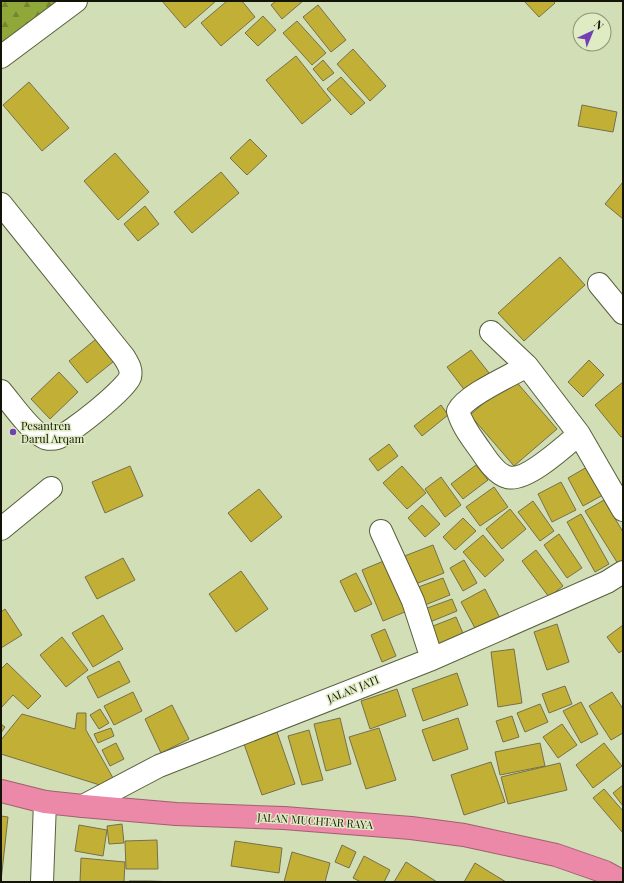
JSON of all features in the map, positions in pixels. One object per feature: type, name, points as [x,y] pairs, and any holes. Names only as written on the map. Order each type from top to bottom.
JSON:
[{"type":"highway","name":"JALAN MUCHTAR RAYA","points":[[1,791],[44,802],[83,806],[176,814],[284,818],[411,828],[464,835],[556,855],[606,872],[623,882]]},
{"type":"street","points":[[1,56],[76,1]]},
{"type":"street","points":[[1,204],[124,357],[130,367],[131,373],[126,384],[108,401],[72,429],[58,438],[51,439],[38,433],[1,391]]},
{"type":"street","points":[[599,284],[623,314]]},
{"type":"street","points":[[491,332],[527,366],[579,434],[598,464],[623,510]]},
{"type":"street","points":[[527,366],[471,398],[461,405],[458,411],[460,419],[487,459],[502,475],[508,478],[521,476],[545,461],[579,434]]},
{"type":"street","points":[[1,529],[51,488]]},
{"type":"street","points":[[380,531],[412,601],[432,659]]},
{"type":"street","name":"JALAN JATI","points":[[83,806],[159,766],[432,659],[607,582],[623,572]]},
{"type":"street","points":[[42,882],[44,802]]},
{"type":"green space","points":[[1,1],[79,1],[1,61]]},
{"type":"building","points":[[162,1],[216,1],[185,28]]},
{"type":"building","points":[[227,1],[242,1],[255,17],[221,46],[201,23]]},
{"type":"building","points":[[276,1],[303,1],[282,19],[271,5]]},
{"type":"building","points":[[524,1],[553,1],[555,3],[539,17]]},
{"type":"building","points":[[318,5],[346,40],[331,52],[303,17]]},
{"type":"building","points":[[263,16],[276,30],[258,46],[245,33]]},
{"type":"building","points":[[297,21],[326,53],[312,65],[283,33]]},
{"type":"building","points":[[353,49],[386,86],[370,101],[337,64]]},
{"type":"building","points":[[296,56],[331,100],[302,124],[266,80]]},
{"type":"building","points":[[323,60],[334,73],[323,81],[313,69]]},
{"type":"building","points":[[341,77],[365,103],[351,115],[327,89]]},
{"type":"building","points":[[29,82],[69,128],[42,151],[3,105]]},
{"type":"building","points":[[582,105],[617,112],[613,132],[578,126]]},
{"type":"building","points":[[250,139],[267,156],[247,175],[230,158]]},
{"type":"building","points":[[115,153],[149,192],[118,220],[84,181]]},
{"type":"building","points":[[221,172],[239,193],[192,233],[174,212]]},
{"type":"building","points":[[623,182],[623,219],[605,204]]},
{"type":"building","points":[[145,206],[159,224],[138,241],[124,224]]},
{"type":"building","points":[[560,257],[585,285],[524,341],[498,313]]},
{"type":"building","points":[[101,335],[119,357],[87,383],[69,361]]},
{"type":"building","points":[[471,350],[493,378],[469,396],[447,367]]},
{"type":"building","points":[[589,360],[604,375],[583,397],[568,382]]},
{"type":"building","points":[[59,372],[78,392],[50,419],[31,399]]},
{"type":"building","points":[[513,378],[557,429],[514,466],[470,415]]},
{"type":"building","points":[[623,382],[623,436],[621,437],[595,405]]},
{"type":"building","points":[[441,405],[448,415],[422,436],[414,426]]},
{"type":"building","points":[[389,444],[398,456],[378,471],[369,459]]},
{"type":"building","points":[[476,465],[488,480],[463,499],[451,484]]},
{"type":"building","points":[[130,466],[143,496],[105,513],[92,482]]},
{"type":"building","points":[[402,466],[426,493],[407,509],[383,483]]},
{"type":"building","points":[[587,467],[603,495],[583,506],[568,478]]},
{"type":"building","points":[[441,477],[461,505],[445,517],[425,489]]},
{"type":"building","points":[[561,482],[576,510],[552,522],[538,494]]},
{"type":"building","points":[[494,487],[508,507],[480,526],[466,507]]},
{"type":"building","points":[[259,489],[282,517],[251,542],[228,513]]},
{"type":"building","points":[[604,500],[623,532],[623,566],[620,567],[585,511]]},
{"type":"building","points":[[533,501],[554,531],[540,541],[518,512]]},
{"type":"building","points":[[422,505],[440,524],[425,537],[408,518]]},
{"type":"building","points":[[510,509],[526,529],[502,549],[486,529]]},
{"type":"building","points":[[581,514],[609,564],[595,572],[567,522]]},
{"type":"building","points":[[463,518],[476,531],[455,550],[443,537]]},
{"type":"building","points":[[559,534],[582,568],[567,578],[544,545]]},
{"type":"building","points":[[483,535],[504,560],[485,577],[463,552]]},
{"type":"building","points":[[433,545],[444,573],[413,585],[402,557]]},
{"type":"building","points":[[536,550],[563,586],[549,597],[522,561]]},
{"type":"building","points":[[123,558],[135,580],[97,599],[85,577]]},
{"type":"building","points":[[391,558],[412,609],[383,621],[362,570]]},
{"type":"building","points":[[464,560],[477,583],[463,591],[450,568]]},
{"type":"building","points":[[241,571],[268,609],[236,632],[209,594]]},
{"type":"building","points":[[356,573],[372,604],[355,612],[340,581]]},
{"type":"building","points":[[443,578],[450,595],[420,607],[413,589]]},
{"type":"building","points":[[485,589],[500,618],[476,630],[461,602]]},
{"type":"building","points":[[452,599],[457,611],[425,624],[419,611]]},
{"type":"building","points":[[5,609],[22,635],[1,648],[1,612]]},
{"type":"building","points":[[103,615],[123,649],[93,667],[72,633]]},
{"type":"building","points":[[456,617],[465,638],[436,649],[428,628]]},
{"type":"building","points":[[557,624],[569,662],[547,670],[534,632]]},
{"type":"building","points":[[623,625],[623,650],[619,653],[607,637]]},
{"type":"building","points":[[385,629],[396,656],[382,662],[371,635]]},
{"type":"building","points":[[62,637],[88,670],[66,687],[40,655]]},
{"type":"building","points":[[514,649],[522,703],[498,707],[491,652]]},
{"type":"building","points":[[119,661],[130,682],[98,698],[87,677]]},
{"type":"building","points":[[7,663],[41,696],[28,709],[13,695],[1,708],[1,669]]},
{"type":"building","points":[[457,673],[468,705],[423,721],[412,689]]},
{"type":"building","points":[[565,686],[572,704],[549,713],[542,694]]},
{"type":"building","points":[[397,689],[406,716],[370,729],[361,701]]},
{"type":"building","points":[[133,692],[142,711],[114,725],[104,706]]},
{"type":"building","points":[[612,692],[623,709],[623,733],[611,740],[589,706]]},
{"type":"building","points":[[581,702],[598,734],[581,743],[563,711]]},
{"type":"building","points":[[540,704],[548,722],[525,732],[517,713]]},
{"type":"building","points":[[172,705],[189,739],[161,753],[145,719]]},
{"type":"building","points":[[100,709],[109,723],[99,729],[90,715]]},
{"type":"building","points":[[77,713],[86,713],[86,730],[113,778],[103,786],[1,754],[1,740],[22,714],[75,729]]},
{"type":"building","points":[[512,716],[519,737],[503,742],[496,721]]},
{"type":"building","points":[[340,718],[351,764],[326,771],[314,724]]},
{"type":"building","points":[[458,718],[468,749],[433,761],[422,730]]},
{"type":"building","points":[[1,724],[5,727],[1,733]]},
{"type":"building","points":[[562,724],[577,745],[558,758],[543,737]]},
{"type":"building","points":[[111,728],[114,736],[98,743],[94,734]]},
{"type":"building","points":[[379,728],[396,780],[366,789],[349,737]]},
{"type":"building","points":[[309,730],[323,780],[302,785],[288,736]]},
{"type":"building","points":[[277,732],[295,784],[262,795],[244,744]]},
{"type":"building","points":[[116,743],[124,759],[110,766],[102,750]]},
{"type":"building","points":[[540,743],[545,766],[500,775],[495,752]]},
{"type":"building","points":[[604,743],[622,766],[593,788],[576,765]]},
{"type":"building","points":[[491,762],[505,802],[464,815],[451,775]]},
{"type":"building","points":[[560,763],[567,790],[508,804],[501,777]]},
{"type":"building","points":[[623,785],[623,806],[613,793]]},
{"type":"building","points":[[604,789],[623,811],[623,833],[593,798]]},
{"type":"building","points":[[1,816],[8,817],[1,881]]},
{"type":"building","points":[[122,824],[124,843],[109,844],[107,826]]},
{"type":"building","points":[[79,825],[107,830],[103,856],[75,851]]},
{"type":"building","points":[[157,840],[158,869],[126,869],[125,841]]},
{"type":"building","points":[[235,841],[282,848],[279,873],[231,866]]},
{"type":"building","points":[[342,845],[356,852],[349,868],[335,862]]},
{"type":"building","points":[[292,852],[330,863],[325,882],[284,882]]},
{"type":"building","points":[[364,856],[390,870],[384,882],[361,882],[353,878]]},
{"type":"building","points":[[81,858],[125,862],[124,882],[80,882]]},
{"type":"building","points":[[406,862],[437,882],[394,882]]},
{"type":"building","points":[[475,863],[506,882],[464,882]]},
{"type":"building","points":[[149,881],[149,882],[129,882]]},
{"type":"building","points":[[149,881],[178,882],[149,882]]},
{"type":"place","name":"Pesantren Darul Arqam","points":[[13,432]]}]
